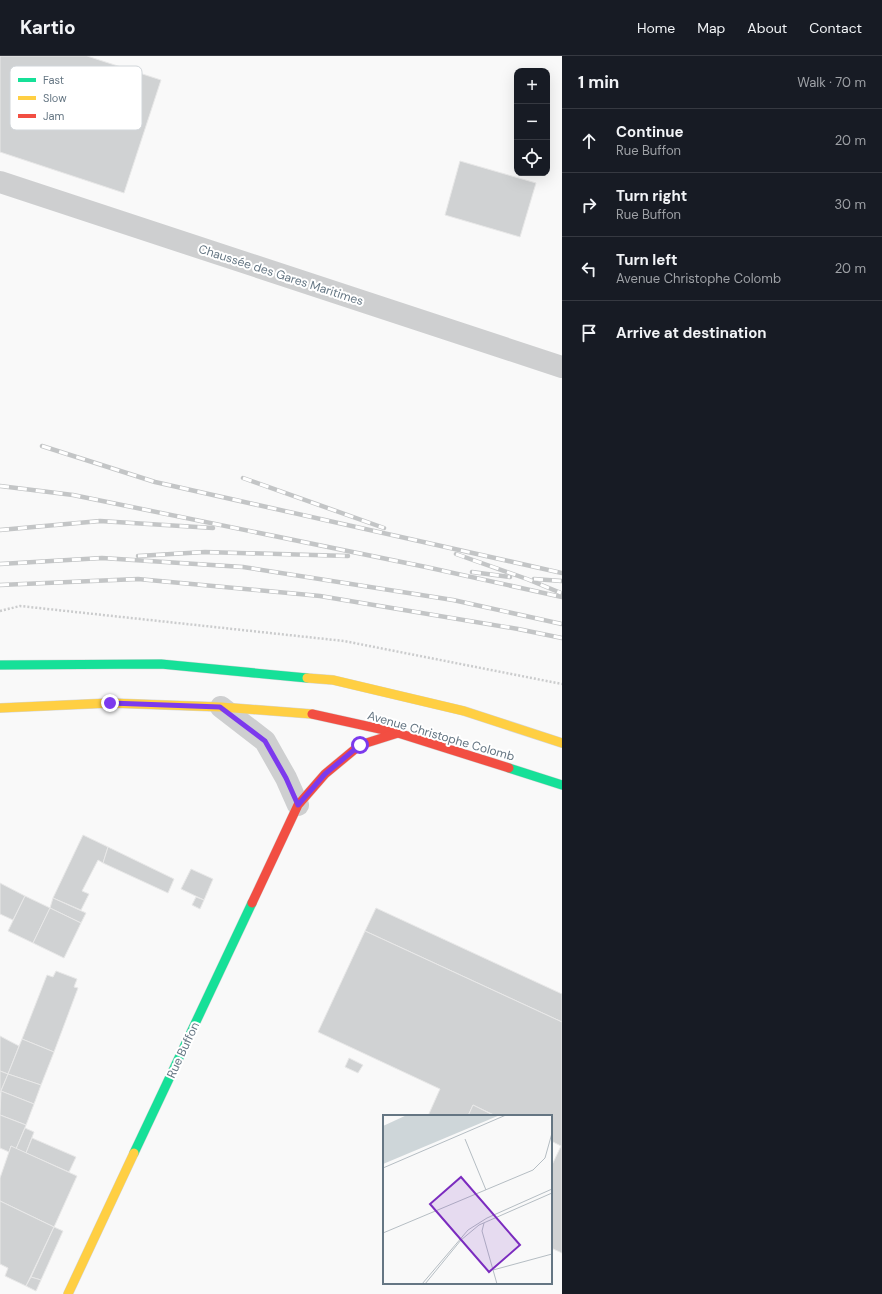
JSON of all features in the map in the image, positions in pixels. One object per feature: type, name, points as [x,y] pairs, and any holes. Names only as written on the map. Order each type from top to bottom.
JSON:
[{"type":"main road","points":[[0,665],[161,664],[333,680],[464,711],[562,743]]},
{"type":"main road","name":"Avenue Christophe Colomb","points":[[0,708],[110,703],[220,707],[317,714],[398,733],[562,785]]},
{"type":"main road","name":"Rue Buffon","points":[[68,1294],[298,805],[325,774],[360,745],[398,733]]},
{"type":"street","name":"Chaussée des Gares Maritimes","points":[[0,182],[562,367]]},
{"type":"street","points":[[220,707],[265,741],[286,778],[298,805]]},
{"type":"path","points":[[0,611],[20,606],[344,641],[562,684]]},
{"type":"building","points":[[0,56],[87,56],[118,66],[10,66],[10,130],[142,130],[142,74],[161,80],[124,193],[0,152]]},
{"type":"building","points":[[460,161],[536,183],[520,237],[445,215]]},
{"type":"building","points":[[83,835],[108,847],[103,863],[98,860],[82,891],[89,894],[81,910],[53,898]]},
{"type":"building","points":[[108,847],[174,879],[168,893],[103,863]]},
{"type":"building","points":[[191,869],[213,879],[204,900],[181,889]]},
{"type":"building","points":[[0,883],[25,896],[13,920],[0,914]]},
{"type":"building","points":[[25,896],[50,908],[33,943],[8,931]]},
{"type":"building","points":[[196,897],[204,900],[200,909],[192,905]]},
{"type":"building","points":[[53,898],[86,913],[81,923],[50,908]]},
{"type":"building","points":[[50,908],[81,923],[64,958],[33,943]]},
{"type":"building","points":[[376,908],[562,994],[562,1022],[365,931]]},
{"type":"building","points":[[365,931],[562,1022],[562,1253],[552,1248],[552,1165],[561,1146],[552,1142],[552,1115],[494,1115],[473,1105],[468,1115],[428,1115],[440,1089],[318,1032]]},
{"type":"building","points":[[56,971],[77,979],[74,987],[78,988],[54,1052],[22,1039],[47,975],[53,977]]},
{"type":"building","points":[[0,1036],[19,1046],[8,1074],[0,1071]]},
{"type":"building","points":[[22,1039],[54,1052],[41,1085],[8,1074]]},
{"type":"building","points":[[349,1058],[363,1065],[358,1073],[345,1067]]},
{"type":"building","points":[[0,1071],[8,1074],[0,1093]]},
{"type":"building","points":[[8,1074],[41,1085],[34,1104],[1,1091]]},
{"type":"building","points":[[1,1091],[34,1104],[26,1125],[0,1115]]},
{"type":"building","points":[[473,1105],[493,1115],[468,1115]]},
{"type":"building","points":[[0,1115],[26,1125],[16,1149],[11,1146],[9,1152],[0,1148]]},
{"type":"building","points":[[25,1128],[34,1132],[26,1153],[16,1149]]},
{"type":"building","points":[[32,1138],[76,1157],[69,1172],[26,1153]]},
{"type":"building","points":[[11,1146],[77,1176],[54,1227],[0,1201],[0,1178]]},
{"type":"building","points":[[0,1201],[54,1227],[26,1286],[5,1276],[8,1268],[0,1264]]},
{"type":"building","points":[[54,1227],[63,1231],[41,1280],[31,1277]]},
{"type":"building","points":[[31,1277],[41,1280],[36,1291],[26,1286]]},
{"type":"railway","points":[[42,446],[155,482],[562,573]]},
{"type":"railway","points":[[243,478],[384,528]]},
{"type":"railway","points":[[0,486],[73,495],[426,567],[562,597]]},
{"type":"railway","points":[[0,530],[100,521],[213,528]]},
{"type":"railway","points":[[138,556],[205,552],[348,556]]},
{"type":"railway","points":[[456,554],[527,579],[561,593]]},
{"type":"railway","points":[[0,564],[102,558],[243,567],[453,600],[562,624]]},
{"type":"railway","points":[[472,572],[510,577]]},
{"type":"railway","points":[[0,585],[138,579],[320,596],[518,629],[562,638]]},
{"type":"railway","points":[[534,579],[562,581]]},
{"type":"traffic: fast","points":[[0,665],[161,664],[307,678]]},
{"type":"traffic: fast","points":[[509,768],[562,785]]},
{"type":"traffic: fast","points":[[134,1153],[252,903]]},
{"type":"traffic: slow","points":[[307,678],[333,680],[464,711],[562,743]]},
{"type":"traffic: slow","points":[[0,708],[110,703],[221,707],[312,714]]},
{"type":"traffic: slow","points":[[68,1294],[134,1153]]},
{"type":"traffic: jam","points":[[312,714],[398,733],[509,768]]},
{"type":"traffic: jam","points":[[252,903],[298,805],[325,774],[360,745],[398,733]]},
{"type":"route","points":[[110,703],[220,707],[265,741],[286,778],[298,805],[325,774],[360,745]]}]
